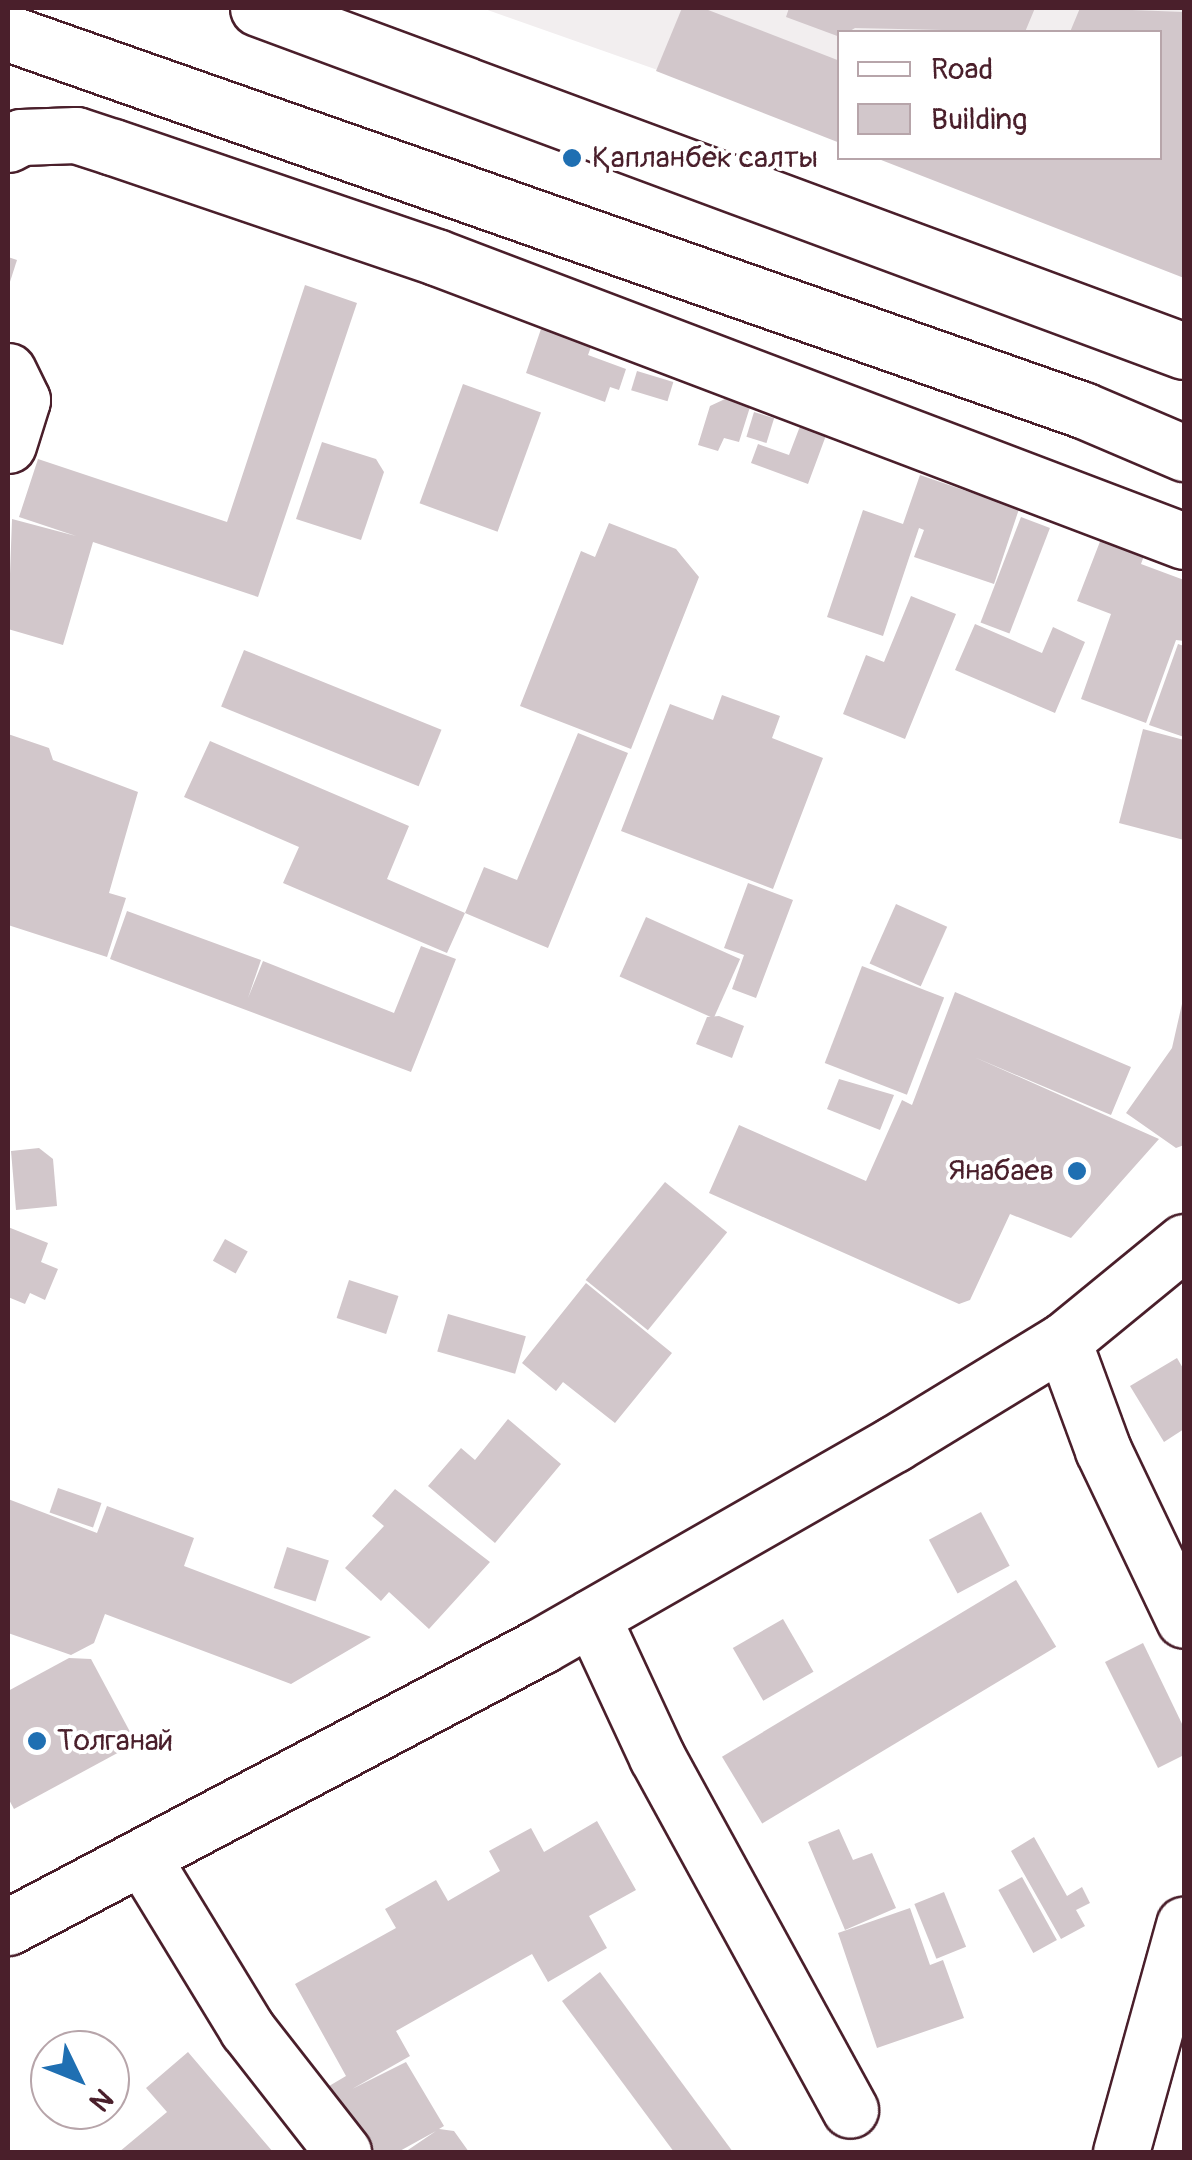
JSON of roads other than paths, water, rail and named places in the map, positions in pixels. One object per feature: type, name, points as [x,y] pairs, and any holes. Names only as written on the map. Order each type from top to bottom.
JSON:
[{"type":"main road","points":[[258,8],[1184,351]]},
{"type":"main road","points":[[8,32],[1083,410],[1183,449]]},
{"type":"main road","points":[[8,144],[21,137],[76,135],[436,257],[1184,541]]},
{"type":"main road","points":[[8,371],[22,400],[8,445]]},
{"type":"main road","points":[[8,1927],[592,1618],[1063,1341],[1184,1242]]},
{"type":"main road","points":[[1063,1341],[1103,1450],[1184,1620]]},
{"type":"main road","points":[[592,1618],[657,1757],[850,2110]]},
{"type":"main road","points":[[142,1857],[247,2029],[343,2152]]},
{"type":"main road","points":[[1121,2152],[1184,1925]]},
{"type":"place","name":"Қапланбек салты","points":[[572,158]]},
{"type":"place","name":"Янабаев","points":[[1077,1171]]},
{"type":"place","name":"Толганай","points":[[37,1741]]}]
